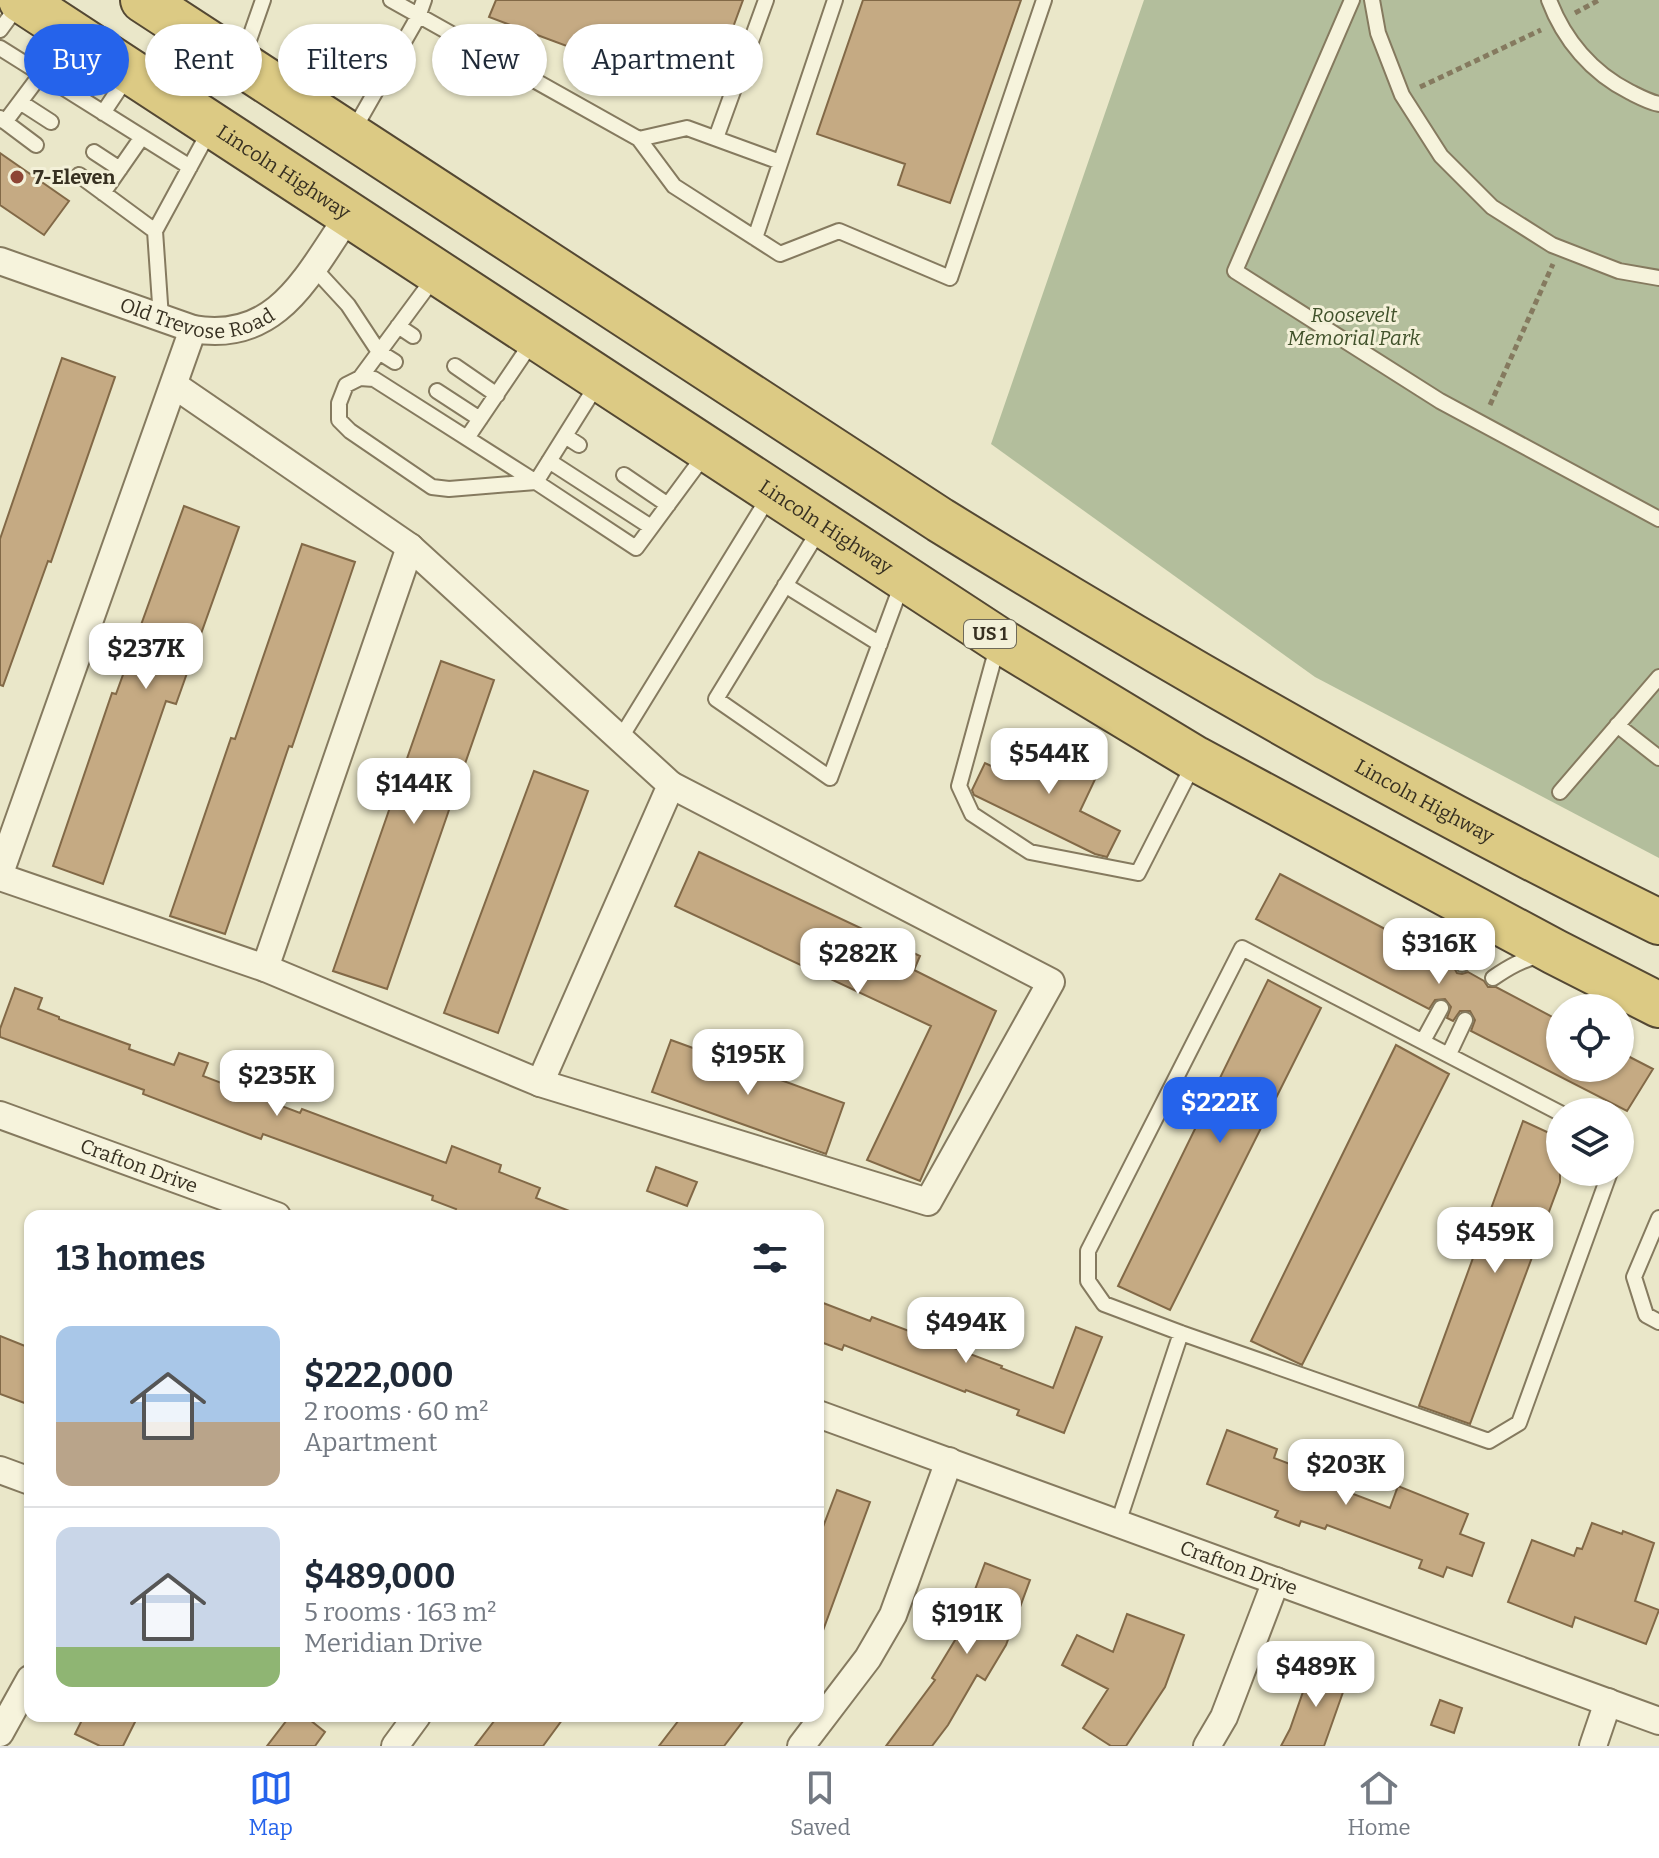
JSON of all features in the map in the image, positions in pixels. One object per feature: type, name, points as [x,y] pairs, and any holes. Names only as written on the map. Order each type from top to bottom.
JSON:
[{"type":"highway","name":"Lincoln Highway","points":[[21,0],[999,640],[1196,759],[1659,1005]]},
{"type":"highway","name":"Lincoln Highway","points":[[143,0],[180,24]]},
{"type":"highway","name":"Lincoln Highway","points":[[262,78],[940,520],[1068,599],[1334,753],[1470,827],[1659,922]]},
{"type":"street","name":"Old Trevose Road","points":[[0,261],[193,329],[232,331],[267,318],[283,306],[296,293],[349,215]]},
{"type":"street","points":[[174,385],[410,547],[671,785],[1051,982],[928,1202],[540,1083],[265,968],[0,875],[193,329]]},
{"type":"street","points":[[265,968],[410,547]]},
{"type":"street","points":[[540,1083],[671,785]]},
{"type":"street","name":"Crafton Drive","points":[[0,1115],[261,1210]]},
{"type":"street","name":"Crafton Drive","points":[[824,1416],[1659,1721]]},
{"type":"street","points":[[824,1716],[868,1658],[893,1615],[949,1461]]},
{"type":"street","points":[[0,1470],[24,1479]]},
{"type":"street","points":[[1207,1746],[1224,1717],[1276,1581]]},
{"type":"street","points":[[0,1733],[24,1690]]},
{"type":"street","points":[[1593,1746],[1608,1702]]},
{"type":"street","points":[[395,1746],[413,1722]]},
{"type":"street","points":[[801,1746],[819,1722]]},
{"type":"lane","points":[[0,30],[21,0]]},
{"type":"lane","points":[[255,24],[263,0]]},
{"type":"lane","points":[[391,0],[639,139],[674,186],[780,254],[839,231],[950,278],[1044,0]]},
{"type":"lane","points":[[350,135],[418,17],[424,0]]},
{"type":"lane","points":[[716,138],[766,0]]},
{"type":"lane","points":[[755,238],[835,0]]},
{"type":"lane","points":[[1352,0],[1235,271],[1440,401],[1659,519]]},
{"type":"lane","points":[[1372,0],[1378,33],[1402,95],[1441,156],[1492,207],[1560,249],[1619,271],[1659,278]]},
{"type":"lane","points":[[1549,0],[1557,22],[1582,56],[1614,84],[1659,104]]},
{"type":"lane","points":[[0,48],[24,63]]},
{"type":"lane","points":[[103,113],[130,72]]},
{"type":"lane","points":[[24,96],[2,120],[36,145]]},
{"type":"lane","points":[[76,96],[190,167]]},
{"type":"lane","points":[[20,102],[51,122]]},
{"type":"lane","points":[[161,318],[155,231],[213,125]]},
{"type":"lane","points":[[639,139],[687,128],[780,162]]},
{"type":"lane","points":[[103,193],[142,137]]},
{"type":"lane","points":[[94,152],[120,169]]},
{"type":"lane","points":[[79,175],[155,231]]},
{"type":"lane","points":[[313,267],[348,305],[379,352],[395,362]]},
{"type":"lane","points":[[438,272],[379,352],[367,378],[346,385],[339,403],[339,420],[350,431],[432,487],[449,489],[536,482]]},
{"type":"lane","points":[[398,326],[413,336]]},
{"type":"lane","points":[[467,438],[535,336]]},
{"type":"lane","points":[[455,366],[497,395]]},
{"type":"lane","points":[[367,378],[467,438],[636,548],[709,449]]},
{"type":"lane","points":[[536,482],[601,379]]},
{"type":"lane","points":[[437,391],[480,419]]},
{"type":"lane","points":[[565,436],[579,445]]},
{"type":"lane","points":[[549,461],[651,527]]},
{"type":"lane","points":[[624,475],[668,505]]},
{"type":"lane","points":[[620,739],[773,491]]},
{"type":"lane","points":[[823,524],[716,699],[830,778],[904,577]]},
{"type":"lane","points":[[785,585],[880,644]]},
{"type":"lane","points":[[999,640],[959,786],[972,814],[1030,852],[1138,873],[1196,759]]},
{"type":"lane","points":[[1560,792],[1659,677]]},
{"type":"lane","points":[[1617,725],[1659,758]]},
{"type":"lane","points":[[1445,892],[1458,925],[1462,964]]},
{"type":"lane","points":[[1546,1106],[1242,948],[1088,1251],[1088,1281],[1104,1304],[1489,1441],[1519,1423],[1605,1186]]},
{"type":"lane","points":[[1493,978],[1529,958],[1555,952]]},
{"type":"lane","points":[[1423,1041],[1441,1008]]},
{"type":"lane","points":[[1449,1054],[1465,1020]]},
{"type":"lane","points":[[1659,1218],[1634,1277],[1646,1315],[1659,1322]]},
{"type":"lane","points":[[1118,1523],[1181,1333]]},
{"type":"path","points":[[1402,95],[1557,22]]},
{"type":"path","points":[[1482,424],[1560,249]]},
{"type":"green space","name":"Roosevelt Memorial Park","points":[[1144,0],[1659,0],[1659,858],[1315,677],[991,444]]},
{"type":"building","points":[[496,0],[743,0],[734,24],[563,24],[563,45],[547,39],[547,24],[508,24],[489,17]]},
{"type":"building","points":[[863,0],[1021,0],[950,203],[898,185],[905,164],[817,134]]},
{"type":"building","name":"7-Eleven","points":[[0,153],[69,201],[44,235],[0,205]]},
{"type":"building","points":[[62,358],[115,377],[51,562],[48,561],[3,686],[0,685],[0,539]]},
{"type":"building","points":[[184,506],[239,527],[176,704],[166,701],[103,884],[53,866],[112,693],[116,694]]},
{"type":"building","points":[[302,544],[355,562],[225,934],[170,916]]},
{"type":"building","points":[[441,661],[494,680],[387,989],[333,971]]},
{"type":"building","points":[[1028,736],[1099,771],[1080,811],[1120,831],[1107,857],[974,795],[972,790],[985,763],[1010,775]]},
{"type":"building","points":[[534,771],[588,791],[498,1033],[444,1013]]},
{"type":"building","points":[[699,852],[920,956],[914,970],[996,1011],[920,1181],[867,1160],[931,1026],[675,906]]},
{"type":"building","points":[[1280,874],[1452,964],[1457,973],[1468,972],[1488,987],[1496,987],[1546,1014],[1546,1069],[1471,1031],[1475,1020],[1470,1011],[1460,1011],[1453,1021],[1447,1018],[1451,1007],[1445,999],[1435,1000],[1429,1009],[1256,919]]},
{"type":"building","points":[[1268,980],[1321,1008],[1170,1310],[1118,1286]]},
{"type":"building","points":[[15,988],[42,998],[38,1009],[59,1019],[174,1065],[179,1053],[208,1063],[203,1076],[300,1113],[302,1109],[446,1163],[452,1146],[501,1165],[499,1172],[540,1188],[536,1198],[567,1210],[456,1210],[432,1200],[433,1196],[263,1134],[261,1139],[143,1094],[144,1090],[0,1037]]},
{"type":"building","points":[[671,1040],[844,1103],[826,1154],[652,1092]]},
{"type":"building","points":[[1396,1045],[1449,1074],[1302,1365],[1251,1341]]},
{"type":"building","points":[[1634,1059],[1653,1069],[1634,1100],[1602,1098],[1570,1082],[1634,1082]]},
{"type":"building","points":[[1523,1121],[1546,1132],[1546,1186],[1559,1186],[1470,1424],[1419,1406]]},
{"type":"building","points":[[656,1167],[697,1182],[687,1206],[647,1191]]},
{"type":"building","points":[[824,1303],[870,1321],[872,1317],[1053,1388],[1076,1327],[1102,1337],[1064,1433],[1017,1415],[1019,1410],[966,1390],[844,1345],[842,1350],[824,1343]]},
{"type":"building","points":[[0,1336],[24,1346],[24,1403],[0,1394]]},
{"type":"building","points":[[1227,1430],[1277,1449],[1274,1458],[1342,1484],[1340,1489],[1390,1508],[1398,1486],[1468,1514],[1460,1534],[1484,1543],[1472,1576],[1447,1567],[1443,1577],[1419,1568],[1422,1560],[1327,1525],[1325,1529],[1301,1521],[1299,1526],[1275,1517],[1278,1511],[1207,1484]]},
{"type":"building","points":[[837,1490],[870,1502],[824,1628],[824,1524]]},
{"type":"building","points":[[1592,1523],[1654,1543],[1635,1601],[1659,1610],[1646,1644],[1575,1617],[1572,1627],[1508,1602],[1532,1540],[1574,1556],[1577,1548],[1582,1549]]},
{"type":"building","points":[[985,1563],[1030,1580],[1006,1645],[985,1680],[977,1675],[932,1746],[886,1746],[935,1680],[932,1678],[963,1627]]},
{"type":"building","points":[[1127,1614],[1184,1635],[1165,1687],[1126,1746],[1111,1746],[1083,1728],[1108,1689],[1062,1665],[1077,1635],[1113,1652]]},
{"type":"building","points":[[1312,1666],[1348,1678],[1324,1746],[1281,1746],[1290,1729]]},
{"type":"building","points":[[1440,1700],[1462,1708],[1454,1733],[1431,1725]]},
{"type":"building","points":[[81,1722],[135,1722],[123,1746],[100,1746],[75,1734]]},
{"type":"building","points":[[285,1722],[312,1722],[325,1732],[315,1746],[267,1746]]},
{"type":"building","points":[[493,1722],[561,1722],[543,1746],[475,1746]]},
{"type":"building","points":[[677,1722],[742,1722],[724,1746],[659,1746]]},
{"type":"place","name":"7-Eleven","points":[[17,177]]}]
